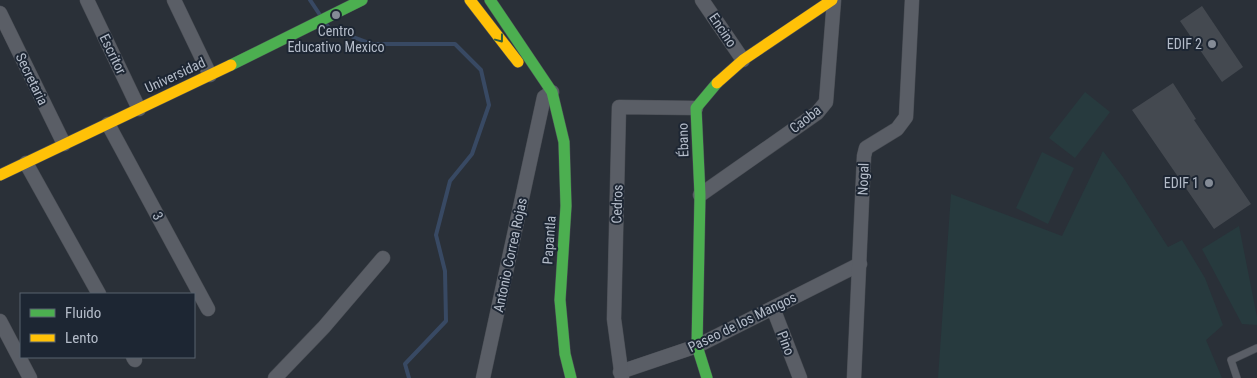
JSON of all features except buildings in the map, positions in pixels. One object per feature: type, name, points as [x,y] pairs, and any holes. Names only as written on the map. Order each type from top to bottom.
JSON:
[{"type":"street","name":"Escritor","points":[[87,0],[139,109]]},
{"type":"street","points":[[174,0],[210,75]]},
{"type":"street","name":"Universidad","points":[[0,175],[311,27],[362,0]]},
{"type":"street","name":"Papantla","points":[[470,0],[550,97]]},
{"type":"street","name":"Encino","points":[[702,0],[743,60]]},
{"type":"street","name":"Ébano","points":[[707,378],[697,346],[700,195],[696,108],[710,89],[743,60],[833,0]]},
{"type":"street","name":"Caoba","points":[[700,195],[816,113],[826,102],[833,0]]},
{"type":"street","name":"Nogal","points":[[854,378],[864,156],[866,148],[897,129],[906,117],[912,0]]},
{"type":"street","points":[[481,13],[493,1]]},
{"type":"street","name":"Papantla","points":[[493,1],[550,97],[564,142],[566,206],[560,300],[566,354],[571,378]]},
{"type":"street","name":"Secretaria","points":[[0,13],[64,144]]},
{"type":"street","name":"Antonio Correa Rojas","points":[[483,378],[536,132],[550,97]]},
{"type":"street","name":"Cedros","points":[[621,375],[614,319],[619,107],[696,108]]},
{"type":"street","name":"3","points":[[108,124],[208,309]]},
{"type":"street","points":[[536,132],[548,131],[564,142]]},
{"type":"street","points":[[26,163],[98,293]]},
{"type":"street","points":[[275,378],[324,327],[384,258]]},
{"type":"street","name":"Paseo de los Mangos","points":[[621,375],[697,346],[860,264]]},
{"type":"street","name":"Pino","points":[[773,308],[800,378]]},
{"type":"street","points":[[0,321],[30,378]]},
{"type":"lane","points":[[1237,378],[1231,360],[1257,348]]},
{"type":"green space","points":[[1085,92],[1110,112],[1075,158],[1049,138]]},
{"type":"green space","points":[[1103,151],[1123,177],[1168,247],[1182,240],[1205,278],[1223,325],[1206,340],[1222,378],[938,378],[951,194],[1062,236]]},
{"type":"green space","points":[[1042,152],[1074,168],[1048,224],[1016,208]]},
{"type":"green space","points":[[1239,226],[1257,325],[1242,324],[1202,249]]},
{"type":"waterway","points":[[310,0],[320,15]]},
{"type":"waterway","points":[[327,25],[329,28],[372,44],[455,44],[481,70],[489,105],[472,154],[450,181],[436,235],[445,271],[446,321],[405,364],[409,378]]},
{"type":"traffic: fast","points":[[231,65],[362,0]]},
{"type":"traffic: fast","points":[[490,0],[552,92],[564,142],[566,206],[560,300],[565,354],[571,378]]},
{"type":"traffic: fast","points":[[707,378],[697,346],[700,195],[696,108],[717,83]]},
{"type":"traffic: slow","points":[[470,0],[518,62]]},
{"type":"traffic: slow","points":[[717,83],[743,60],[832,0]]},
{"type":"traffic: slow","points":[[0,175],[231,65]]},
{"type":"place","name":"Centro Educativo Mexico","points":[[336,15]]},
{"type":"place","name":"EDIF 2","points":[[1212,44]]},
{"type":"place","name":"EDIF 1","points":[[1209,183]]}]
